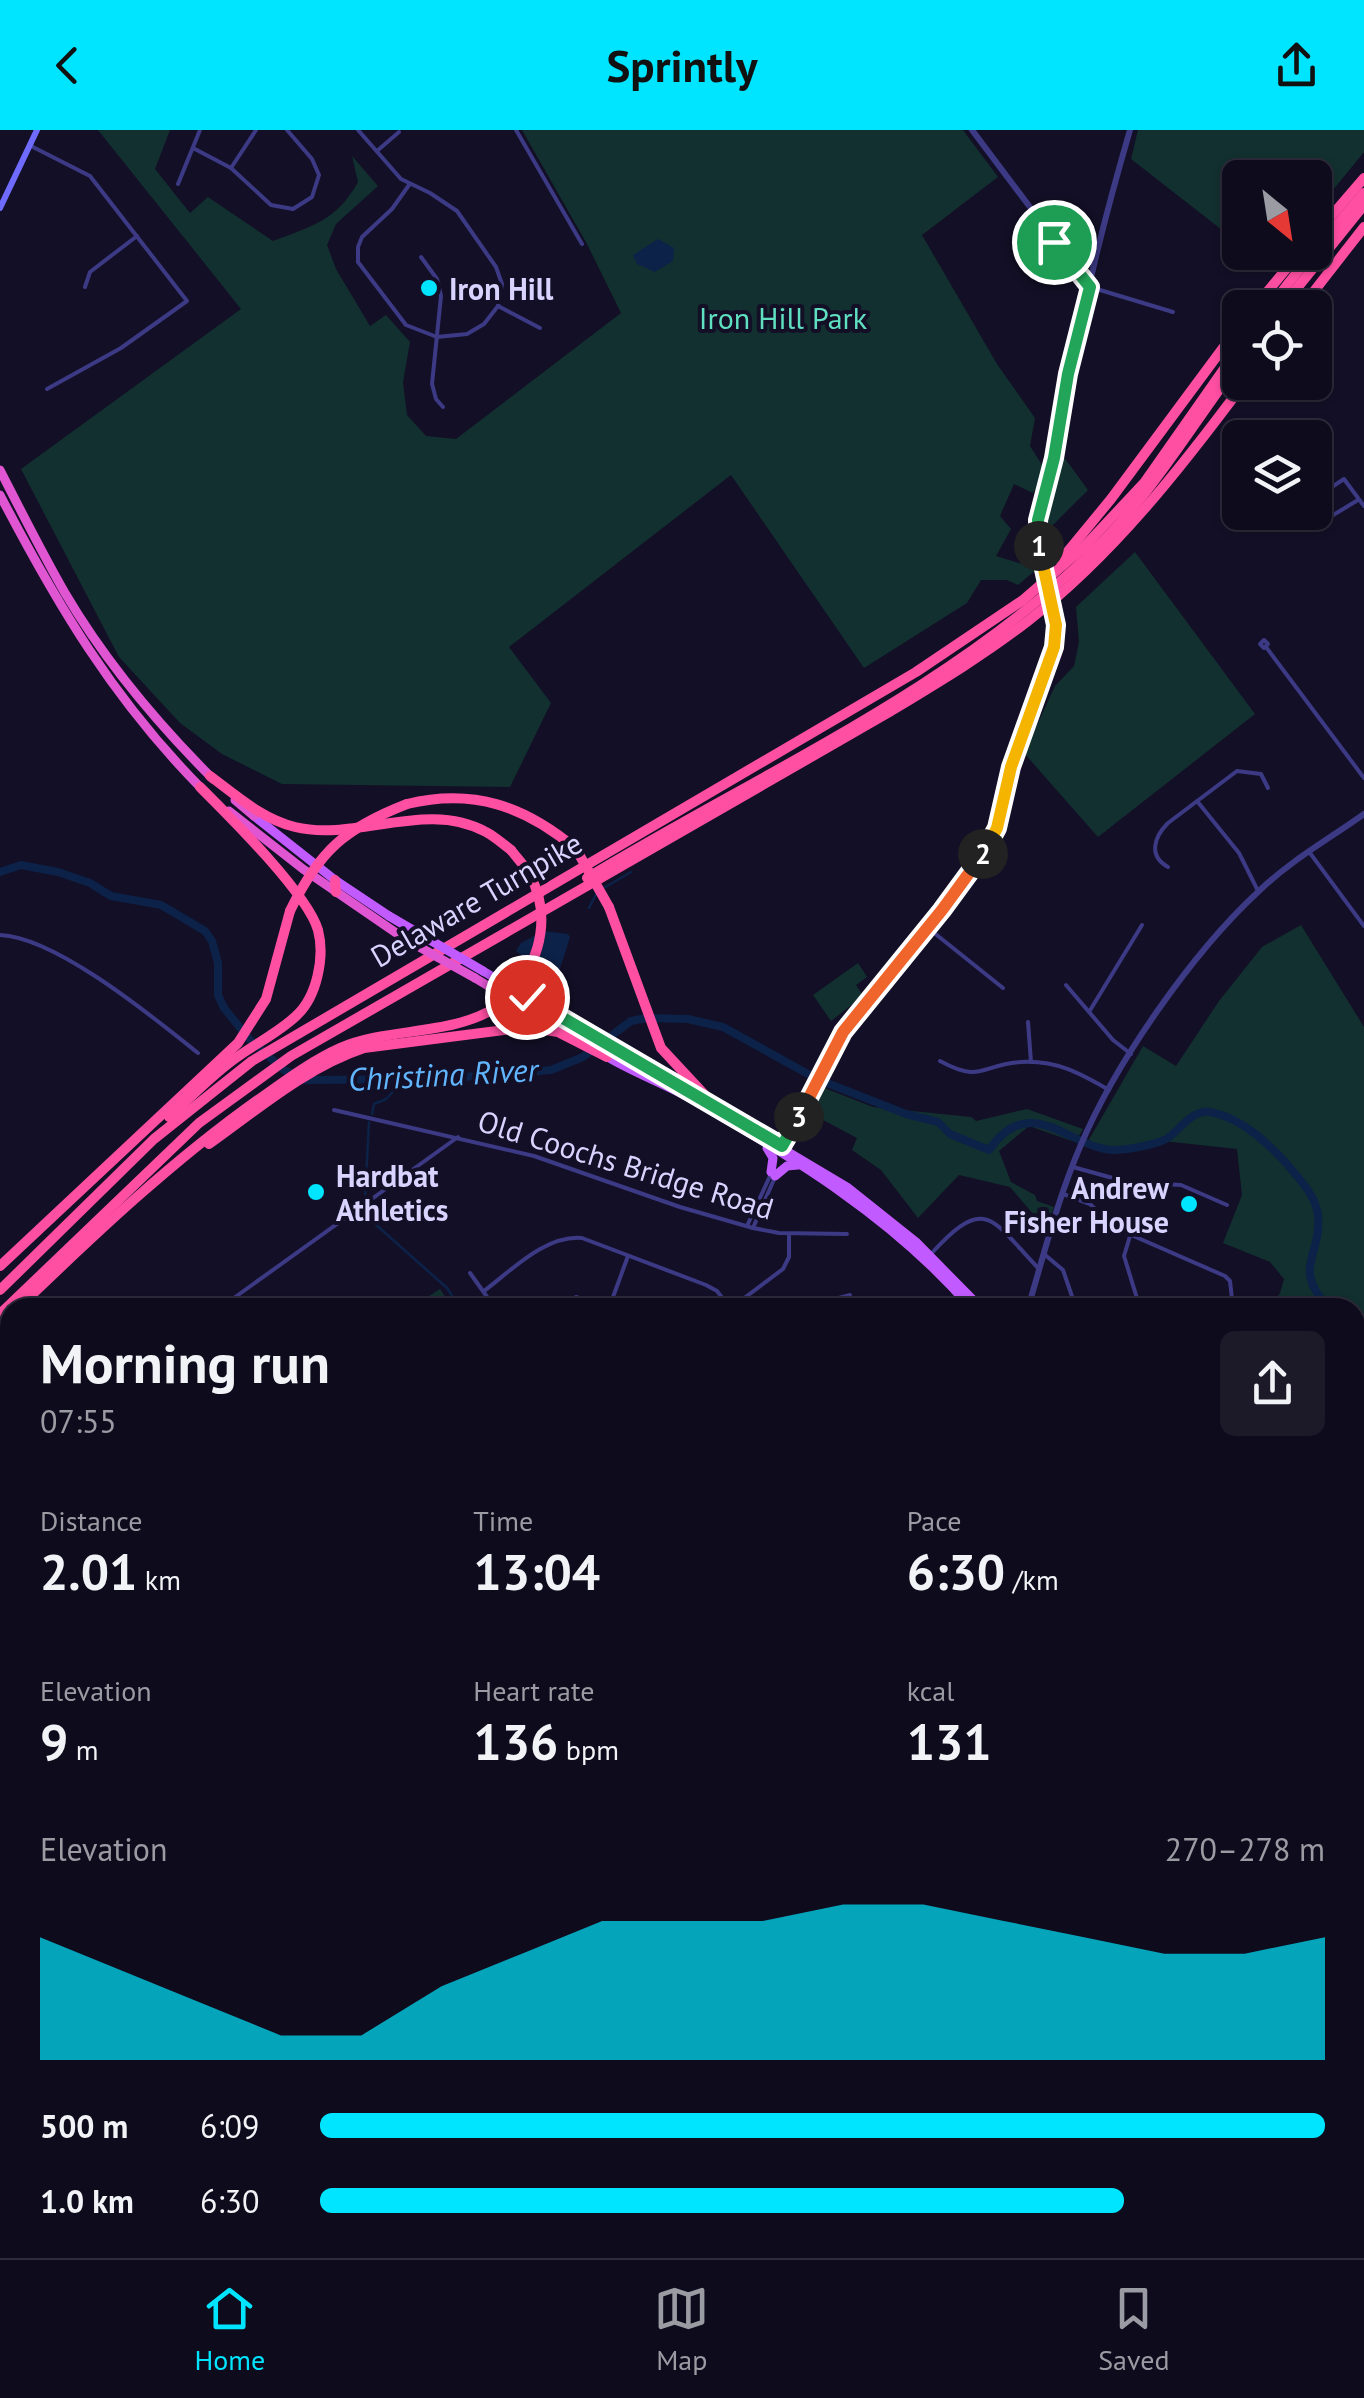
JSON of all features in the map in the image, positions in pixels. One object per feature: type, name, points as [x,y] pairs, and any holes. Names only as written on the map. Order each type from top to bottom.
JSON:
[{"type":"highway","points":[[1332,215],[1364,178]]},
{"type":"highway","points":[[1332,230],[1364,193]]},
{"type":"highway","points":[[1296,290],[1364,206]]},
{"type":"highway","points":[[1315,290],[1364,227]]},
{"type":"highway","points":[[1269,290],[1285,270]]},
{"type":"highway","points":[[1283,290],[1299,270]]},
{"type":"highway","name":"Delaware Turnpike","points":[[1016,603],[1086,531],[1222,349]]},
{"type":"highway","name":"Delaware Turnpike","points":[[245,1051],[279,1043],[916,672],[1016,603],[1084,547],[1118,512],[1173,444],[1222,372]]},
{"type":"highway","name":"Delaware Turnpike","points":[[532,914],[592,875],[919,685],[1010,624],[1123,521],[1222,386]]},
{"type":"highway","name":"Delaware Turnpike","points":[[17,1298],[193,1128],[292,1056],[532,914],[692,828],[886,714],[1030,620],[1082,574],[1165,485],[1230,400]]},
{"type":"highway","points":[[0,470],[66,594],[117,670],[166,732],[254,816]]},
{"type":"highway","points":[[0,495],[55,600],[106,678],[200,788],[246,832],[318,929],[317,978],[306,1005],[295,1018],[216,1073],[119,1164],[112,1179],[0,1290]]},
{"type":"highway","points":[[29,1298],[153,1182],[323,1056],[470,1020],[495,1008],[523,981],[541,936],[539,904],[530,875],[511,850],[484,830],[454,821],[415,821],[328,831],[298,828],[267,819],[210,776]]},
{"type":"highway","points":[[200,788],[303,870],[336,886],[405,939],[479,974],[513,1000]]},
{"type":"highway","points":[[0,1266],[245,1051],[266,999],[290,911],[318,860],[334,844],[384,813],[408,804],[444,798],[498,802],[536,819],[576,848],[609,907],[656,1034],[676,1066],[714,1105]]},
{"type":"highway","points":[[364,1044],[528,1027],[558,1032],[612,1054]]},
{"type":"main road","points":[[0,208],[38,130]]},
{"type":"main road","points":[[254,816],[336,886],[587,1042]]},
{"type":"main road","points":[[513,1000],[587,1042]]},
{"type":"main road","points":[[612,1054],[714,1105],[847,1187],[930,1255],[971,1298]]},
{"type":"main road","points":[[612,1054],[783,1151],[911,1246],[960,1298]]},
{"type":"main road","points":[[762,1142],[773,1158],[773,1174]]},
{"type":"main road","points":[[773,1174],[786,1166],[799,1165]]},
{"type":"street","points":[[178,184],[200,130]]},
{"type":"street","points":[[231,168],[256,130]]},
{"type":"street","points":[[193,148],[231,168],[271,205],[287,209],[303,204],[315,192],[319,175],[312,158],[287,130]]},
{"type":"street","points":[[358,130],[395,174],[456,211],[496,266],[502,284],[498,306],[474,331],[437,337],[412,329],[396,316],[361,268],[358,258],[362,237],[392,210],[410,185]]},
{"type":"street","points":[[516,130],[582,244]]},
{"type":"street","points":[[972,130],[1090,287],[1173,312]]},
{"type":"street","points":[[753,1228],[783,1151],[843,1032],[928,928],[994,835],[1011,767],[1053,655],[1054,615],[1038,520],[1054,458],[1068,374],[1130,130]]},
{"type":"street","points":[[376,152],[399,132]]},
{"type":"street","points":[[30,145],[90,176],[187,300],[122,348],[47,389]]},
{"type":"street","points":[[85,287],[90,272],[137,236]]},
{"type":"street","points":[[421,257],[441,291],[432,384],[443,407]]},
{"type":"street","points":[[498,306],[540,328]]},
{"type":"street","points":[[1332,487],[1344,479],[1364,506]]},
{"type":"street","points":[[1332,515],[1358,500]]},
{"type":"street","points":[[1266,648],[1364,778]]},
{"type":"street","points":[[1168,867],[1156,856],[1157,837],[1197,800],[1238,771],[1260,774],[1268,788]]},
{"type":"street","points":[[1197,800],[1239,853],[1258,892]]},
{"type":"street","points":[[1031,1298],[1080,1145],[1109,1090],[1178,982],[1258,892],[1364,814]]},
{"type":"street","points":[[1310,852],[1364,926]]},
{"type":"street","points":[[1088,1012],[1142,925]]},
{"type":"street","points":[[928,928],[1003,988]]},
{"type":"street","points":[[0,935],[25,940],[76,964],[143,1008],[198,1054]]},
{"type":"street","points":[[1066,986],[1113,1040],[1131,1054]]},
{"type":"street","points":[[1028,1022],[1031,1062]]},
{"type":"street","points":[[940,1060],[969,1074],[1031,1062],[1070,1068],[1109,1090]]},
{"type":"street","name":"Old Coochs Bridge Road","points":[[334,1110],[545,1160],[753,1228],[789,1234],[847,1234]]},
{"type":"street","points":[[234,1298],[458,1137]]},
{"type":"street","points":[[1072,1167],[1127,1182],[1181,1185],[1227,1205]]},
{"type":"street","points":[[746,1226],[773,1174]]},
{"type":"street","points":[[1063,1194],[1090,1204],[1105,1222],[1225,1276],[1230,1281],[1232,1298]]},
{"type":"street","points":[[930,1255],[962,1222],[983,1219],[997,1225],[1039,1269]]},
{"type":"street","points":[[744,1298],[783,1269],[789,1257],[789,1234]]},
{"type":"street","points":[[1130,1234],[1124,1256],[1137,1298]]},
{"type":"street","points":[[484,1291],[545,1246],[564,1238],[582,1238],[713,1288],[722,1298]]},
{"type":"street","points":[[1044,1254],[1063,1270],[1073,1298]]},
{"type":"street","points":[[612,1298],[628,1256]]},
{"type":"street","points":[[470,1273],[489,1298]]},
{"type":"street","points":[[844,1298],[850,1295]]},
{"type":"green space","name":"Iron Hill Park","points":[[98,130],[170,130],[155,169],[190,213],[208,197],[273,241],[312,226],[341,205],[358,182],[352,156],[378,186],[336,224],[327,245],[336,269],[370,326],[386,315],[410,342],[403,382],[407,415],[426,436],[456,439],[621,313],[522,130],[963,130],[998,177],[922,235],[997,364],[1035,418],[1030,446],[1047,473],[1033,493],[1014,484],[1000,516],[1011,529],[996,556],[1032,567],[1061,453],[1088,490],[1043,535],[1037,569],[1018,585],[1007,580],[981,580],[967,603],[864,668],[731,475],[509,647],[551,703],[510,787],[282,784],[222,754],[180,723],[119,657],[21,469],[241,309]]},
{"type":"green space","points":[[1138,130],[1364,130],[1364,152],[1332,191],[1332,160],[1222,160],[1222,230],[1131,159]]},
{"type":"green space","points":[[1135,552],[1255,714],[1098,837],[1024,753],[1055,686],[1074,666],[1079,642],[1076,607]]},
{"type":"green space","points":[[1301,925],[1364,1027],[1364,1298],[1277,1298],[1284,1279],[1270,1262],[1223,1243],[1242,1195],[1237,1149],[1163,1141],[1113,1150],[1087,1143],[1143,1046],[1176,1066],[1219,1001],[1262,947]]},
{"type":"green space","points":[[858,963],[867,977],[856,985],[863,996],[831,1021],[813,995]]},
{"type":"green space","points":[[822,1087],[873,1107],[971,1117],[976,1121],[1027,1109],[1083,1129],[1075,1142],[1029,1126],[999,1151],[1011,1182],[1035,1195],[1037,1201],[1054,1207],[1046,1229],[1010,1187],[959,1175],[918,1218],[881,1170],[852,1150],[857,1138],[810,1113]]},
{"type":"green space","points":[[440,1289],[446,1298],[426,1298]]},
{"type":"water","points":[[658,239],[674,248],[673,261],[655,272],[637,264],[633,255]]},
{"type":"water","points":[[544,931],[570,937],[559,972],[549,975],[516,951],[521,943]]},
{"type":"waterway","name":"Christina River","points":[[0,872],[21,865],[58,872],[90,883],[111,896],[161,905],[205,931],[218,963],[218,995],[224,1008],[250,1040],[284,1070],[306,1080],[439,1079],[551,1070],[583,1057],[631,1021],[688,1019],[723,1027],[817,1079],[906,1114],[938,1122],[950,1134],[989,1150],[1020,1124],[1035,1123],[1097,1147],[1119,1150],[1166,1139],[1197,1114],[1221,1115],[1261,1139],[1310,1194],[1318,1215],[1310,1272],[1321,1298]]},
{"type":"waterway","points":[[602,889],[631,872]]},
{"type":"waterway","points":[[589,908],[596,894]]},
{"type":"waterway","points":[[372,1114],[374,1104],[386,1099],[405,1079]]},
{"type":"waterway","points":[[365,1198],[369,1122]]},
{"type":"waterway","points":[[368,1210],[374,1223],[454,1298]]},
{"type":"place","name":"Iron Hill","points":[[429,288]]},
{"type":"place","name":"Hardbat Athletics","points":[[316,1192]]},
{"type":"place","name":"Andrew Fisher House","points":[[1189,1204]]},
{"type":"route","points":[[527,997],[782,1146],[843,1032],[942,910],[992,841],[1011,767],[1053,655],[1056,625],[1039,544],[1038,520],[1090,287],[1054,242]]}]
